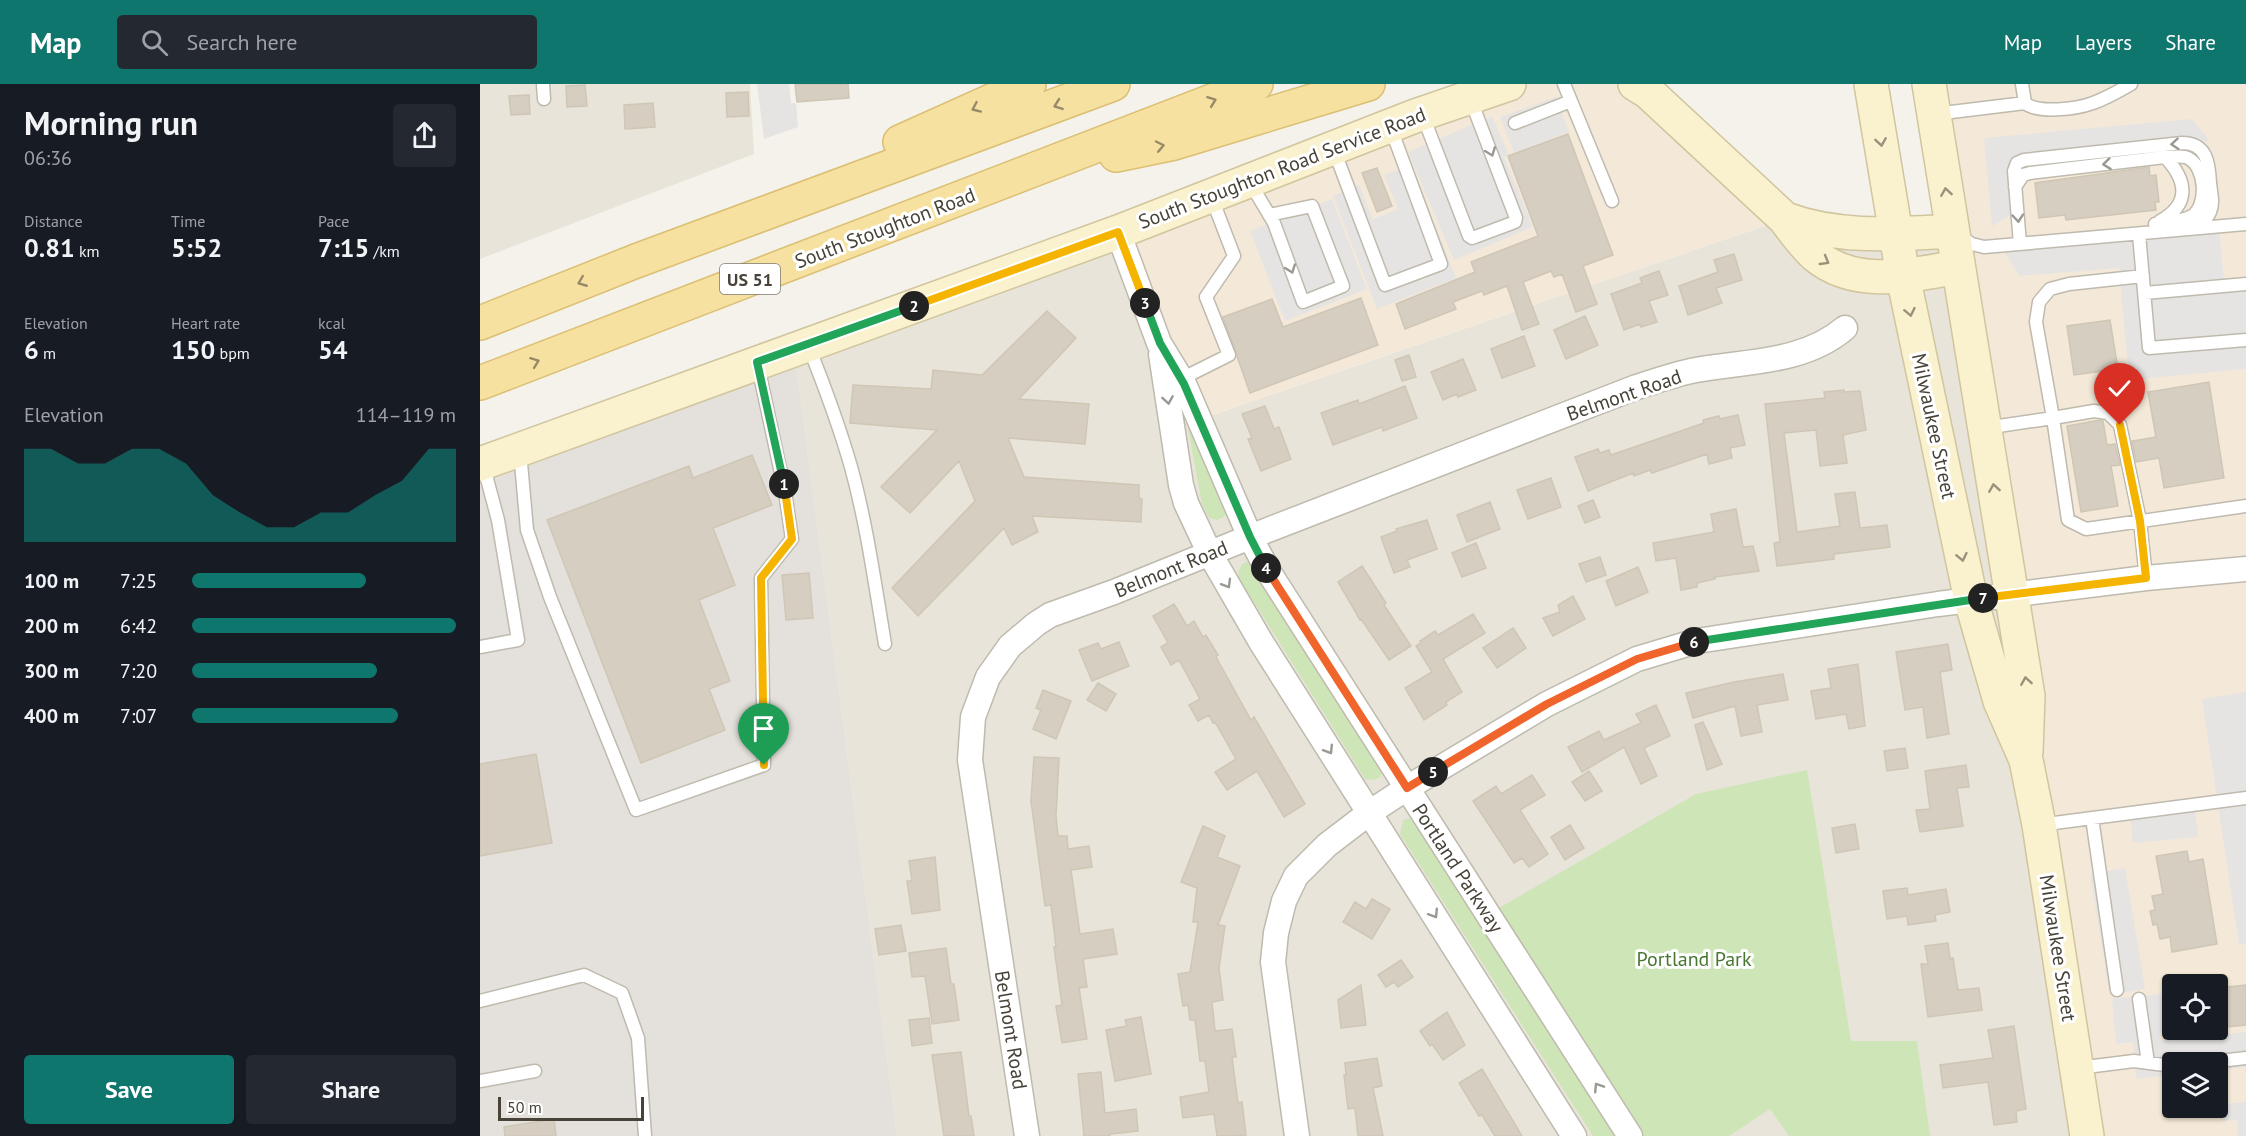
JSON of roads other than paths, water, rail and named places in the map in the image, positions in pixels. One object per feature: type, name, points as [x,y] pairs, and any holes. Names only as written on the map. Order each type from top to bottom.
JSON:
[{"type":"main road","points":[[636,261],[1029,84]]},
{"type":"main road","points":[[480,323],[636,261],[1113,84]]},
{"type":"main road","name":"South Stoughton Road","points":[[480,383],[1256,84]]},
{"type":"main road","points":[[1020,176],[1174,143],[1368,84]]},
{"type":"street","name":"South Stoughton Road Service Road","points":[[481,464],[1118,232],[1390,125],[1509,84]]},
{"type":"street","points":[[1635,84],[1648,92],[1785,219],[1802,243],[1816,256],[1846,271],[1879,278],[1958,267]]},
{"type":"street","name":"Milwaukee Street","points":[[1871,84],[1903,276],[1971,600],[2000,701],[2026,760],[2039,825],[2087,1136]]},
{"type":"street","name":"Milwaukee Street","points":[[1931,99],[2028,696],[2026,760]]},
{"type":"street","points":[[1785,219],[1808,228],[1850,234],[1952,231]]},
{"type":"street","name":"Portland Parkway","points":[[1118,232],[1160,343],[1181,379],[1250,537],[1270,574],[1630,1136]]},
{"type":"street","name":"Belmont Road","points":[[1027,1136],[970,760],[973,717],[979,697],[1000,659],[1016,640],[1050,615],[1634,388],[1696,370],[1787,356],[1817,347],[1845,328]]},
{"type":"street","name":"Portland Parkway","points":[[1160,343],[1181,485],[1186,503],[1209,555],[1261,642],[1574,1136]]},
{"type":"street","points":[[1297,1136],[1275,978],[1273,946],[1284,900],[1296,876],[1327,845],[1369,813],[1547,704],[1637,659],[1697,641],[2012,593],[2246,569]]},
{"type":"lane","points":[[543,84],[544,99]]},
{"type":"lane","points":[[1564,84],[1611,201]]},
{"type":"lane","points":[[2022,84],[2025,103]]},
{"type":"lane","points":[[1931,99],[2025,103],[2031,108],[2056,110],[2091,104],[2131,84]]},
{"type":"lane","points":[[1422,113],[1469,236],[1475,237],[1515,222],[1516,218],[1470,97]]},
{"type":"lane","points":[[1515,123],[1571,101]]},
{"type":"lane","points":[[1333,147],[1385,285],[1441,264],[1390,125]]},
{"type":"lane","points":[[2020,244],[2014,167],[2020,161],[2182,143],[2193,144],[2203,151],[2209,162],[2212,206],[2202,223],[2188,229]]},
{"type":"lane","points":[[2015,187],[2023,175],[2030,172],[2165,157],[2182,156],[2194,163],[2200,173],[2202,204],[2195,214],[2186,219],[2051,234],[2041,242]]},
{"type":"lane","points":[[2155,224],[2172,215],[2181,201],[2183,192],[2179,173],[2165,157]]},
{"type":"lane","points":[[1249,180],[1269,215],[1303,302],[1343,286],[1312,206],[1269,215]]},
{"type":"lane","points":[[1181,379],[1229,355],[1206,297],[1234,255],[1210,195]]},
{"type":"lane","points":[[1952,231],[1972,244],[1984,247],[2246,224]]},
{"type":"lane","points":[[2139,234],[2150,348],[2246,340]]},
{"type":"lane","points":[[2143,276],[2069,284],[2050,289],[2039,302],[2036,322],[2068,520],[2086,529],[2246,506]]},
{"type":"lane","points":[[2145,293],[2246,284]]},
{"type":"lane","points":[[808,344],[830,401],[851,468],[870,555],[885,644]]},
{"type":"lane","points":[[520,449],[527,530],[550,597],[636,810],[764,765],[761,578],[792,539],[785,492],[757,362]]},
{"type":"lane","points":[[1984,429],[2094,411],[2108,413],[2120,425],[2140,521],[2146,578]]},
{"type":"lane","points":[[480,647],[518,640],[498,520],[481,464]]},
{"type":"lane","points":[[2039,825],[2246,798]]},
{"type":"lane","points":[[2092,818],[2117,990]]},
{"type":"lane","points":[[480,1001],[584,975],[622,993],[638,1038],[645,1136]]},
{"type":"lane","points":[[2139,999],[2148,1063]]},
{"type":"lane","points":[[2228,1060],[2246,1058]]},
{"type":"lane","points":[[2076,1068],[2134,1061],[2162,1065]]},
{"type":"lane","points":[[480,1080],[535,1071]]},
{"type":"park label","name":"Portland Park","points":[[1694,959]]}]
